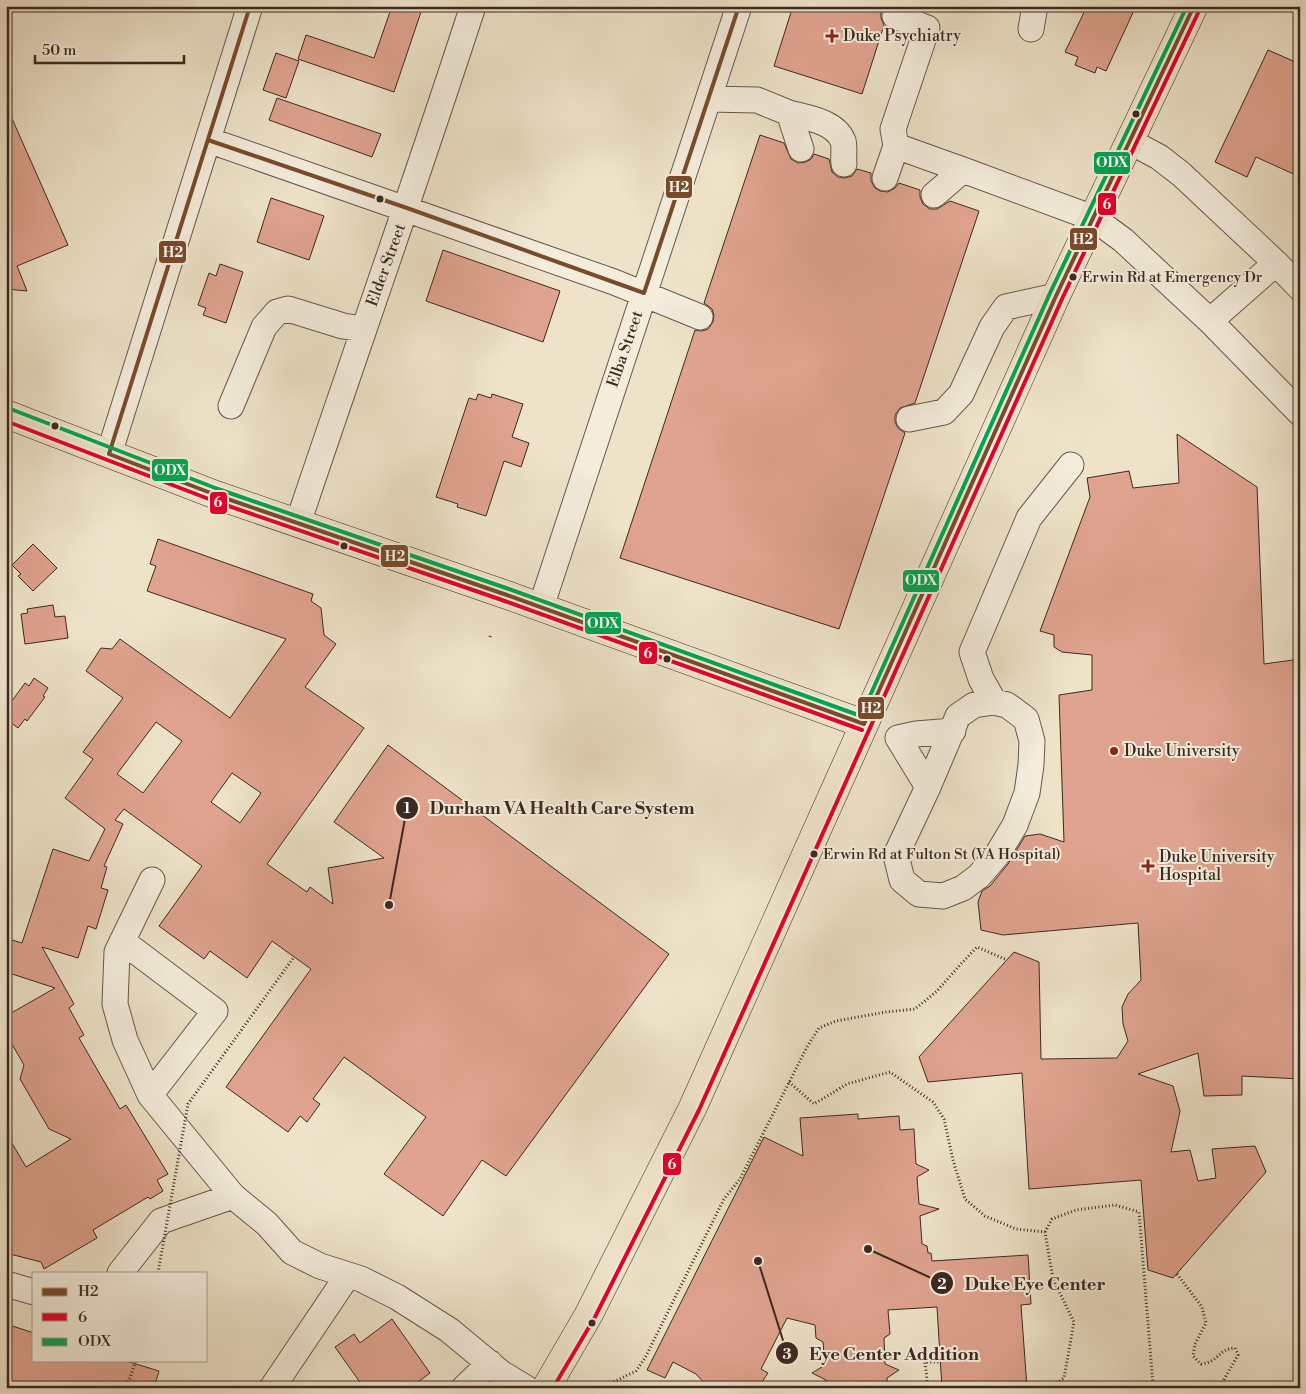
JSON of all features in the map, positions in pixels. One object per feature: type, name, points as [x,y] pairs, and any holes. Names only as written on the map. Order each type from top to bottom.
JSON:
[{"type":"main road","points":[[546,1388],[589,1314],[672,1152],[1056,296],[1194,6]]},
{"type":"main road","points":[[6,414],[216,494],[541,607],[864,724]]},
{"type":"street","points":[[109,454],[250,6]]},
{"type":"street","name":"Elder Street","points":[[298,523],[363,329],[407,208],[473,6]]},
{"type":"street","name":"Elba Street","points":[[541,607],[739,6]]},
{"type":"street","points":[[885,178],[896,146],[893,129],[927,28],[895,16]]},
{"type":"street","points":[[709,99],[757,100],[789,113],[822,123],[837,131],[844,143],[844,164]]},
{"type":"street","points":[[789,113],[801,149]]},
{"type":"street","points":[[208,140],[407,208],[644,293],[700,317]]},
{"type":"street","points":[[1129,141],[1159,157],[1181,174],[1300,288]]},
{"type":"street","points":[[896,146],[1093,218],[1123,240],[1210,322],[1300,413]]},
{"type":"street","points":[[934,195],[963,170]]},
{"type":"street","points":[[1210,322],[1276,263]]},
{"type":"street","points":[[910,419],[944,412],[961,394],[992,327],[1006,307],[1056,296]]},
{"type":"street","points":[[231,406],[264,327],[276,312],[288,309],[343,326],[363,329]]},
{"type":"street","points":[[994,702],[981,679],[972,652],[1029,518],[1071,465]]},
{"type":"street","points":[[994,702],[1007,705],[1026,719],[1032,741],[1031,765],[1026,793],[1014,825],[997,855],[979,876],[963,888],[943,896],[919,894],[902,880],[896,855],[953,731],[958,716],[974,705],[994,702]]},
{"type":"street","points":[[864,724],[898,738],[916,734],[953,731]]},
{"type":"street","points":[[898,738],[928,787]]},
{"type":"street","points":[[152,880],[117,952],[115,1004],[125,1040],[150,1095],[233,1196],[268,1224],[292,1252],[320,1266],[361,1279],[398,1297],[449,1330],[501,1373],[526,1388]]},
{"type":"street","points":[[122,941],[215,1011],[150,1095]]},
{"type":"street","points":[[121,1272],[161,1222],[233,1196]]},
{"type":"street","points":[[272,1388],[348,1275]]},
{"type":"street","points":[[6,1284],[32,1291]]},
{"type":"street","points":[[464,1388],[490,1363]]},
{"type":"path","points":[[601,1388],[636,1370],[645,1358],[724,1199],[740,1180],[807,1047],[819,1028],[836,1021],[854,1017],[915,1009],[938,991],[977,948],[1007,960]]},
{"type":"path","points":[[158,1272],[188,1104],[294,957]]},
{"type":"path","points":[[789,1082],[814,1104],[847,1084],[890,1072],[933,1102],[944,1119],[953,1160],[965,1199],[985,1216],[1016,1230],[1045,1232]]},
{"type":"path","points":[[1050,1388],[1064,1378],[1074,1322],[1052,1279],[1045,1232],[1052,1218],[1076,1210],[1115,1205],[1139,1212],[1153,1384]]},
{"type":"path","points":[[1177,1274],[1202,1307],[1206,1323],[1195,1344],[1193,1356],[1202,1364],[1210,1363],[1226,1349],[1235,1348],[1238,1355],[1219,1388]]},
{"type":"path","points":[[124,1388],[130,1378],[135,1362]]},
{"type":"path","points":[[928,1388],[925,1362],[940,1362]]},
{"type":"building","points":[[392,6],[423,6],[394,92],[298,59],[306,35],[374,58]]},
{"type":"building","name":"Duke Psychiatry","points":[[793,6],[885,6],[881,11],[884,25],[862,94],[774,66]]},
{"type":"building","points":[[1087,6],[1136,6],[1106,71],[1097,67],[1095,73],[1075,65],[1078,57],[1065,52]]},
{"type":"building","points":[[1268,50],[1300,64],[1300,177],[1256,157],[1247,177],[1215,162]]},
{"type":"building","points":[[276,53],[299,61],[286,98],[263,90]]},
{"type":"building","points":[[277,98],[381,134],[372,157],[269,120]]},
{"type":"building","points":[[6,105],[68,245],[17,266],[27,291],[6,289]]},
{"type":"building","points":[[760,135],[784,143],[791,159],[798,163],[806,162],[814,154],[829,159],[832,172],[838,177],[852,176],[857,169],[871,173],[871,181],[875,188],[880,191],[888,192],[899,183],[920,190],[923,204],[930,209],[937,209],[950,201],[979,211],[915,403],[900,408],[895,415],[895,422],[898,428],[905,433],[839,629],[620,558],[695,330],[702,331],[708,329],[713,322],[714,315],[712,309],[704,303]]},
{"type":"building","points":[[271,198],[324,216],[309,260],[257,242]]},
{"type":"building","points":[[443,250],[560,291],[543,342],[426,301]]},
{"type":"building","points":[[220,264],[243,272],[226,323],[203,315],[206,308],[198,305],[209,273],[216,276]]},
{"type":"building","points":[[478,394],[491,398],[492,394],[523,404],[512,437],[529,443],[521,467],[504,461],[486,516],[457,507],[458,504],[436,497],[469,398],[476,400]]},
{"type":"building","name":"Duke University Hospital","points":[[1177,434],[1257,487],[1264,664],[1300,659],[1300,1079],[1242,1076],[1242,1095],[1204,1096],[1198,1053],[1138,1074],[1173,1086],[1180,1111],[1171,1152],[1190,1150],[1198,1181],[1216,1178],[1212,1149],[1255,1146],[1266,1172],[1173,1278],[1148,1270],[1141,1180],[1029,1189],[1022,1073],[928,1082],[919,1057],[1014,952],[1039,962],[1041,1059],[1117,1058],[1128,1041],[1123,1024],[1122,1007],[1128,994],[1141,980],[1138,923],[1003,935],[981,930],[978,902],[982,891],[990,886],[1008,864],[1025,836],[1040,834],[1064,842],[1059,695],[1092,690],[1092,655],[1062,652],[1054,647],[1054,635],[1040,631],[1090,497],[1087,478],[1129,471],[1133,488],[1179,483]]},
{"type":"building","points":[[158,539],[313,594],[311,601],[321,608],[324,635],[336,644],[305,687],[364,728],[267,864],[307,892],[310,887],[333,904],[328,868],[384,858],[334,822],[388,745],[669,954],[506,1176],[482,1160],[443,1216],[384,1174],[426,1117],[344,1057],[313,1099],[320,1104],[307,1122],[300,1116],[288,1132],[226,1087],[311,969],[272,941],[247,978],[210,951],[204,959],[159,926],[202,866],[124,809],[115,820],[123,824],[104,866],[107,867],[101,888],[108,890],[96,929],[88,926],[78,958],[42,947],[74,1004],[69,1008],[84,1035],[79,1038],[120,1109],[126,1105],[168,1174],[157,1180],[163,1191],[150,1199],[148,1197],[93,1230],[97,1238],[44,1269],[41,1262],[6,1253],[6,1133],[26,1167],[71,1139],[49,1129],[20,1079],[24,1065],[6,1034],[6,1016],[55,988],[6,972],[6,959],[12,940],[22,943],[53,849],[89,861],[105,829],[65,798],[93,759],[83,752],[123,698],[86,671],[101,648],[112,649],[120,639],[230,718],[286,639],[147,591],[156,566],[150,564]],"holes":[[[156,722],[182,741],[143,793],[117,774]],[[232,773],[261,793],[240,823],[211,802]]]},
{"type":"building","points":[[33,544],[57,568],[33,591],[18,576],[21,574],[12,565]]},
{"type":"building","points":[[53,605],[55,617],[65,616],[68,638],[25,644],[21,614],[28,613],[27,609]]},
{"type":"building","points":[[34,678],[48,688],[43,696],[45,697],[27,721],[25,719],[18,728],[6,719],[6,709],[25,683],[29,686]]},
{"type":"building","points":[[858,1114],[858,1119],[899,1116],[900,1130],[914,1129],[916,1164],[929,1170],[917,1177],[919,1204],[939,1209],[920,1216],[922,1244],[927,1246],[928,1253],[931,1253],[932,1261],[1028,1255],[1031,1304],[1021,1305],[1027,1388],[942,1388],[937,1307],[888,1310],[890,1334],[884,1338],[885,1364],[899,1370],[887,1378],[887,1388],[826,1388],[826,1380],[812,1373],[825,1365],[823,1342],[816,1338],[815,1325],[787,1318],[761,1369],[768,1373],[758,1388],[709,1388],[696,1374],[673,1362],[665,1378],[647,1370],[764,1137],[803,1156],[800,1118]]},
{"type":"building","points":[[392,1319],[430,1373],[410,1388],[364,1388],[335,1347],[354,1334],[360,1343]]},
{"type":"building","points":[[6,1324],[32,1332],[32,1362],[130,1362],[159,1371],[154,1388],[6,1388]]},
{"type":"transit line","name":"H2","points":[[250,6],[109,454],[216,495],[504,594],[864,724],[1056,296],[1194,6]]},
{"type":"transit line","name":"H2","points":[[208,140],[407,208],[644,293],[739,6]]},
{"type":"transit line","name":"ODX","points":[[8,408],[218,489],[506,588],[861,716],[1050,293],[1187,6]]},
{"type":"transit line","name":"6","points":[[553,1388],[595,1317],[699,1110],[1062,299],[1200,9]]},
{"type":"transit line","name":"6","points":[[6,421],[214,501],[502,600],[862,730]]},
{"type":"place","name":"Duke Psychiatry","points":[[832,36]]},
{"type":"place","name":"Erwin Rd at Emergency Dr","points":[[1073,277]]},
{"type":"place","name":"Duke University","points":[[1114,751]]},
{"type":"place","name":"Erwin Rd at Fulton St (VA Hospital)","points":[[814,854]]},
{"type":"place","name":"Duke University Hospital","points":[[1148,866]]},
{"type":"place","name":"Durham VA Health Care System","points":[[389,905]]},
{"type":"place","name":"Duke Eye Center","points":[[868,1249]]},
{"type":"place","name":"Eye Center Addition","points":[[758,1261]]}]
